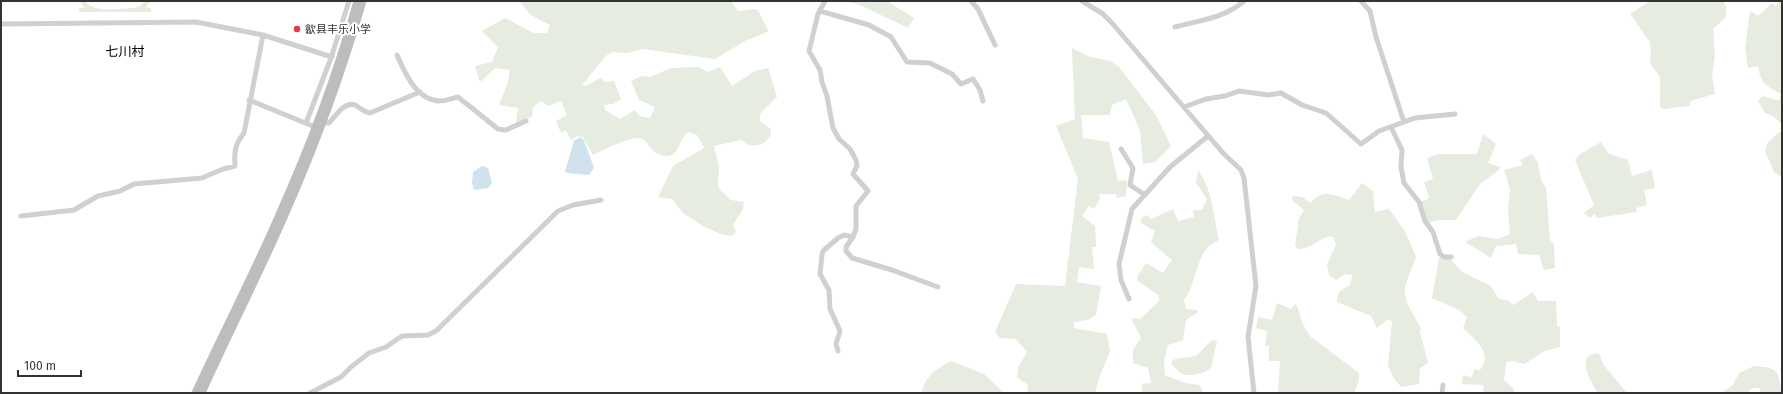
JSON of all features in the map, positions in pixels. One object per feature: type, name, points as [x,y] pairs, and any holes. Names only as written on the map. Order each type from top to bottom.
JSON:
[{"type":"main road","points":[[195,393],[277,220],[315,127],[357,1]]},
{"type":"main road","points":[[202,393],[285,216],[323,123],[363,1]]},
{"type":"street","points":[[306,123],[332,57],[349,1]]},
{"type":"street","points":[[826,1],[820,11],[809,51],[820,70],[827,96],[832,128],[850,149],[856,160],[856,166],[852,174],[868,191],[856,206],[856,229],[853,237],[846,247],[846,251],[850,256],[938,287]]},
{"type":"street","points":[[971,1],[978,9],[995,45]]},
{"type":"street","points":[[1082,1],[1108,18],[1208,136],[1241,170],[1244,178],[1256,289],[1248,337],[1254,393]]},
{"type":"street","points":[[1175,27],[1217,17],[1233,9],[1244,1]]},
{"type":"street","points":[[1361,1],[1370,11],[1376,37],[1404,122]]},
{"type":"street","points":[[820,11],[869,25],[891,37],[905,59],[909,62],[930,63],[952,74],[961,84],[973,79],[980,90],[983,101]]},
{"type":"street","points":[[1,24],[184,21],[212,24],[263,35],[332,57]]},
{"type":"street","points":[[22,216],[74,210],[98,196],[122,190],[134,184],[200,178],[235,166],[234,150],[237,142],[244,133],[249,100],[258,65],[263,35]]},
{"type":"street","points":[[397,55],[408,78],[420,92],[438,101],[458,97],[498,129],[506,130],[526,121]]},
{"type":"street","points":[[1184,107],[1206,99],[1225,96],[1239,91],[1269,95],[1281,93],[1302,105],[1326,113],[1360,144],[1366,143],[1379,131],[1415,118],[1455,114]]},
{"type":"street","points":[[323,123],[329,123],[338,112],[350,105],[354,105],[370,113],[420,92]]},
{"type":"street","points":[[249,100],[315,127]]},
{"type":"street","points":[[1391,127],[1401,147],[1401,168],[1404,183],[1419,202],[1425,221],[1433,232],[1440,254],[1447,258],[1451,257]]},
{"type":"street","points":[[1128,299],[1120,275],[1119,256],[1132,210],[1170,167],[1208,136]]},
{"type":"street","points":[[1121,149],[1133,168],[1130,185],[1146,195]]},
{"type":"street","points":[[310,393],[341,377],[350,367],[369,353],[386,347],[402,336],[429,334],[436,331],[558,211],[573,205],[601,200]]},
{"type":"street","points":[[838,351],[836,344],[840,331],[830,309],[829,290],[820,274],[822,255],[823,251],[838,238],[844,235],[853,237]]},
{"type":"street","points":[[1442,393],[1443,385]]},
{"type":"shaded area","points":[[80,1],[85,1],[95,8],[108,9],[134,8],[140,6],[145,1],[150,1],[146,7],[151,8],[151,12],[79,12],[79,8],[84,8]]},
{"type":"shaded area","points":[[519,1],[731,1],[738,11],[758,10],[768,30],[767,32],[747,40],[715,59],[643,49],[627,53],[613,52],[607,55],[582,85],[586,86],[600,78],[602,78],[604,82],[614,81],[621,99],[613,104],[604,105],[605,110],[620,119],[635,110],[639,116],[650,118],[655,107],[639,100],[631,81],[641,76],[650,77],[671,68],[699,67],[708,72],[720,67],[732,86],[755,71],[768,68],[777,97],[760,114],[760,121],[771,129],[768,140],[753,146],[741,140],[714,146],[719,166],[718,185],[721,191],[731,200],[744,202],[743,209],[733,225],[736,232],[732,236],[720,234],[703,226],[683,213],[672,199],[658,197],[673,166],[704,148],[697,135],[689,132],[685,135],[676,152],[669,156],[662,156],[658,154],[643,139],[639,138],[634,138],[609,147],[593,155],[583,137],[578,136],[571,140],[566,130],[561,133],[556,121],[567,115],[561,101],[548,106],[541,101],[533,107],[532,117],[516,123],[518,108],[499,105],[508,82],[510,70],[495,68],[482,81],[479,80],[475,66],[492,62],[498,47],[482,31],[505,18],[534,33],[547,33],[550,25],[531,15]]},
{"type":"shaded area","points":[[844,1],[891,1],[890,3],[914,18],[908,28],[860,5]]},
{"type":"shaded area","points":[[1650,1],[1724,1],[1724,5],[1726,5],[1726,17],[1713,29],[1715,55],[1712,76],[1715,94],[1690,101],[1690,106],[1663,109],[1660,107],[1660,77],[1650,63],[1650,42],[1630,14]]},
{"type":"shaded area","points":[[1779,1],[1782,1],[1782,124],[1773,116],[1765,113],[1758,101],[1763,96],[1779,101],[1781,94],[1765,84],[1759,72],[1758,66],[1748,68],[1745,48],[1750,11],[1758,16],[1772,3],[1776,6]]},
{"type":"shaded area","points":[[1072,48],[1090,57],[1111,61],[1119,67],[1156,115],[1171,146],[1155,162],[1143,164],[1140,130],[1126,99],[1112,105],[1110,115],[1081,115],[1083,138],[1109,142],[1118,181],[1127,180],[1126,196],[1116,198],[1117,194],[1099,194],[1100,199],[1094,209],[1089,206],[1082,216],[1095,226],[1096,247],[1092,247],[1094,269],[1079,267],[1077,282],[1101,286],[1096,315],[1088,320],[1074,322],[1074,328],[1107,334],[1110,351],[1098,381],[1095,393],[1027,393],[1028,385],[1017,377],[1018,368],[1027,352],[1016,339],[1000,338],[995,332],[1016,284],[1065,286],[1078,179],[1056,126],[1075,119]]},
{"type":"shaded area","points":[[1779,132],[1782,132],[1782,177],[1774,172],[1765,151],[1768,142]]},
{"type":"shaded area","points":[[1483,134],[1496,144],[1488,163],[1500,167],[1499,170],[1480,184],[1456,220],[1438,220],[1428,223],[1420,202],[1429,198],[1424,182],[1433,179],[1427,158],[1439,154],[1477,154]]},
{"type":"shaded area","points":[[1601,142],[1609,154],[1628,160],[1632,176],[1652,170],[1655,188],[1644,190],[1647,205],[1636,208],[1637,212],[1597,218],[1595,214],[1590,218],[1584,213],[1594,205],[1575,160],[1579,155]]},
{"type":"shaded area","points":[[1532,154],[1538,163],[1541,180],[1546,188],[1550,240],[1554,244],[1555,268],[1544,270],[1539,255],[1518,254],[1516,244],[1496,246],[1491,258],[1465,242],[1478,236],[1498,239],[1510,234],[1508,209],[1510,189],[1504,170],[1523,165],[1520,160]]},
{"type":"shaded area","points":[[1198,170],[1203,177],[1209,194],[1219,240],[1209,246],[1204,253],[1200,260],[1191,288],[1184,300],[1186,309],[1197,310],[1198,312],[1186,320],[1183,340],[1168,345],[1164,361],[1165,375],[1185,383],[1200,385],[1203,393],[1142,393],[1142,384],[1151,383],[1148,368],[1133,363],[1133,350],[1141,338],[1131,318],[1140,319],[1159,301],[1158,295],[1138,281],[1137,277],[1146,263],[1163,273],[1172,260],[1151,242],[1155,231],[1141,223],[1142,217],[1147,215],[1151,219],[1173,209],[1178,221],[1194,217],[1193,210],[1202,210],[1207,199],[1196,183]]},
{"type":"shaded area","points":[[1362,183],[1373,191],[1375,212],[1389,209],[1405,231],[1416,257],[1408,277],[1405,295],[1409,307],[1421,328],[1420,332],[1428,363],[1420,368],[1419,384],[1401,387],[1393,377],[1388,366],[1392,322],[1388,319],[1377,328],[1371,316],[1337,302],[1339,293],[1350,285],[1352,275],[1345,274],[1336,280],[1329,275],[1327,264],[1336,245],[1333,237],[1326,237],[1303,249],[1298,249],[1295,246],[1299,218],[1304,210],[1292,200],[1293,196],[1302,197],[1311,203],[1315,198],[1324,194],[1334,195],[1349,200]]},
{"type":"shaded area","points":[[1439,258],[1449,258],[1462,272],[1491,286],[1498,298],[1509,301],[1513,305],[1533,292],[1538,301],[1556,301],[1557,326],[1560,327],[1560,347],[1545,351],[1524,364],[1513,361],[1506,362],[1504,380],[1513,388],[1515,393],[1484,393],[1483,385],[1462,384],[1463,375],[1472,377],[1474,369],[1480,370],[1484,364],[1484,352],[1477,342],[1463,328],[1467,317],[1459,310],[1432,298]]},
{"type":"shaded area","points":[[1277,303],[1291,309],[1295,304],[1304,327],[1311,337],[1359,373],[1359,380],[1354,393],[1278,393],[1280,361],[1269,361],[1269,346],[1265,346],[1267,331],[1256,328],[1258,317],[1272,320]]},
{"type":"shaded area","points":[[1212,340],[1217,341],[1211,368],[1194,375],[1189,375],[1179,372],[1171,362],[1175,359],[1196,356]]},
{"type":"shaded area","points":[[1596,353],[1600,355],[1603,364],[1627,393],[1598,393],[1588,375],[1586,365],[1588,356]]},
{"type":"shaded area","points":[[951,361],[984,374],[1004,393],[922,393],[925,382],[928,378],[940,367]]},
{"type":"shaded area","points":[[1754,366],[1772,369],[1778,374],[1781,393],[1761,393],[1759,388],[1753,388],[1746,393],[1721,393],[1733,385],[1739,373]]},
{"type":"water","points":[[580,137],[584,140],[594,168],[589,175],[567,173],[565,171],[574,141]]},
{"type":"water","points":[[482,166],[488,168],[492,183],[488,188],[474,190],[472,183],[473,172]]},
{"type":"place","name":"歙县丰乐小学","points":[[297,29]]},
{"type":"district","name":"七川村","points":[[125,51]]}]
